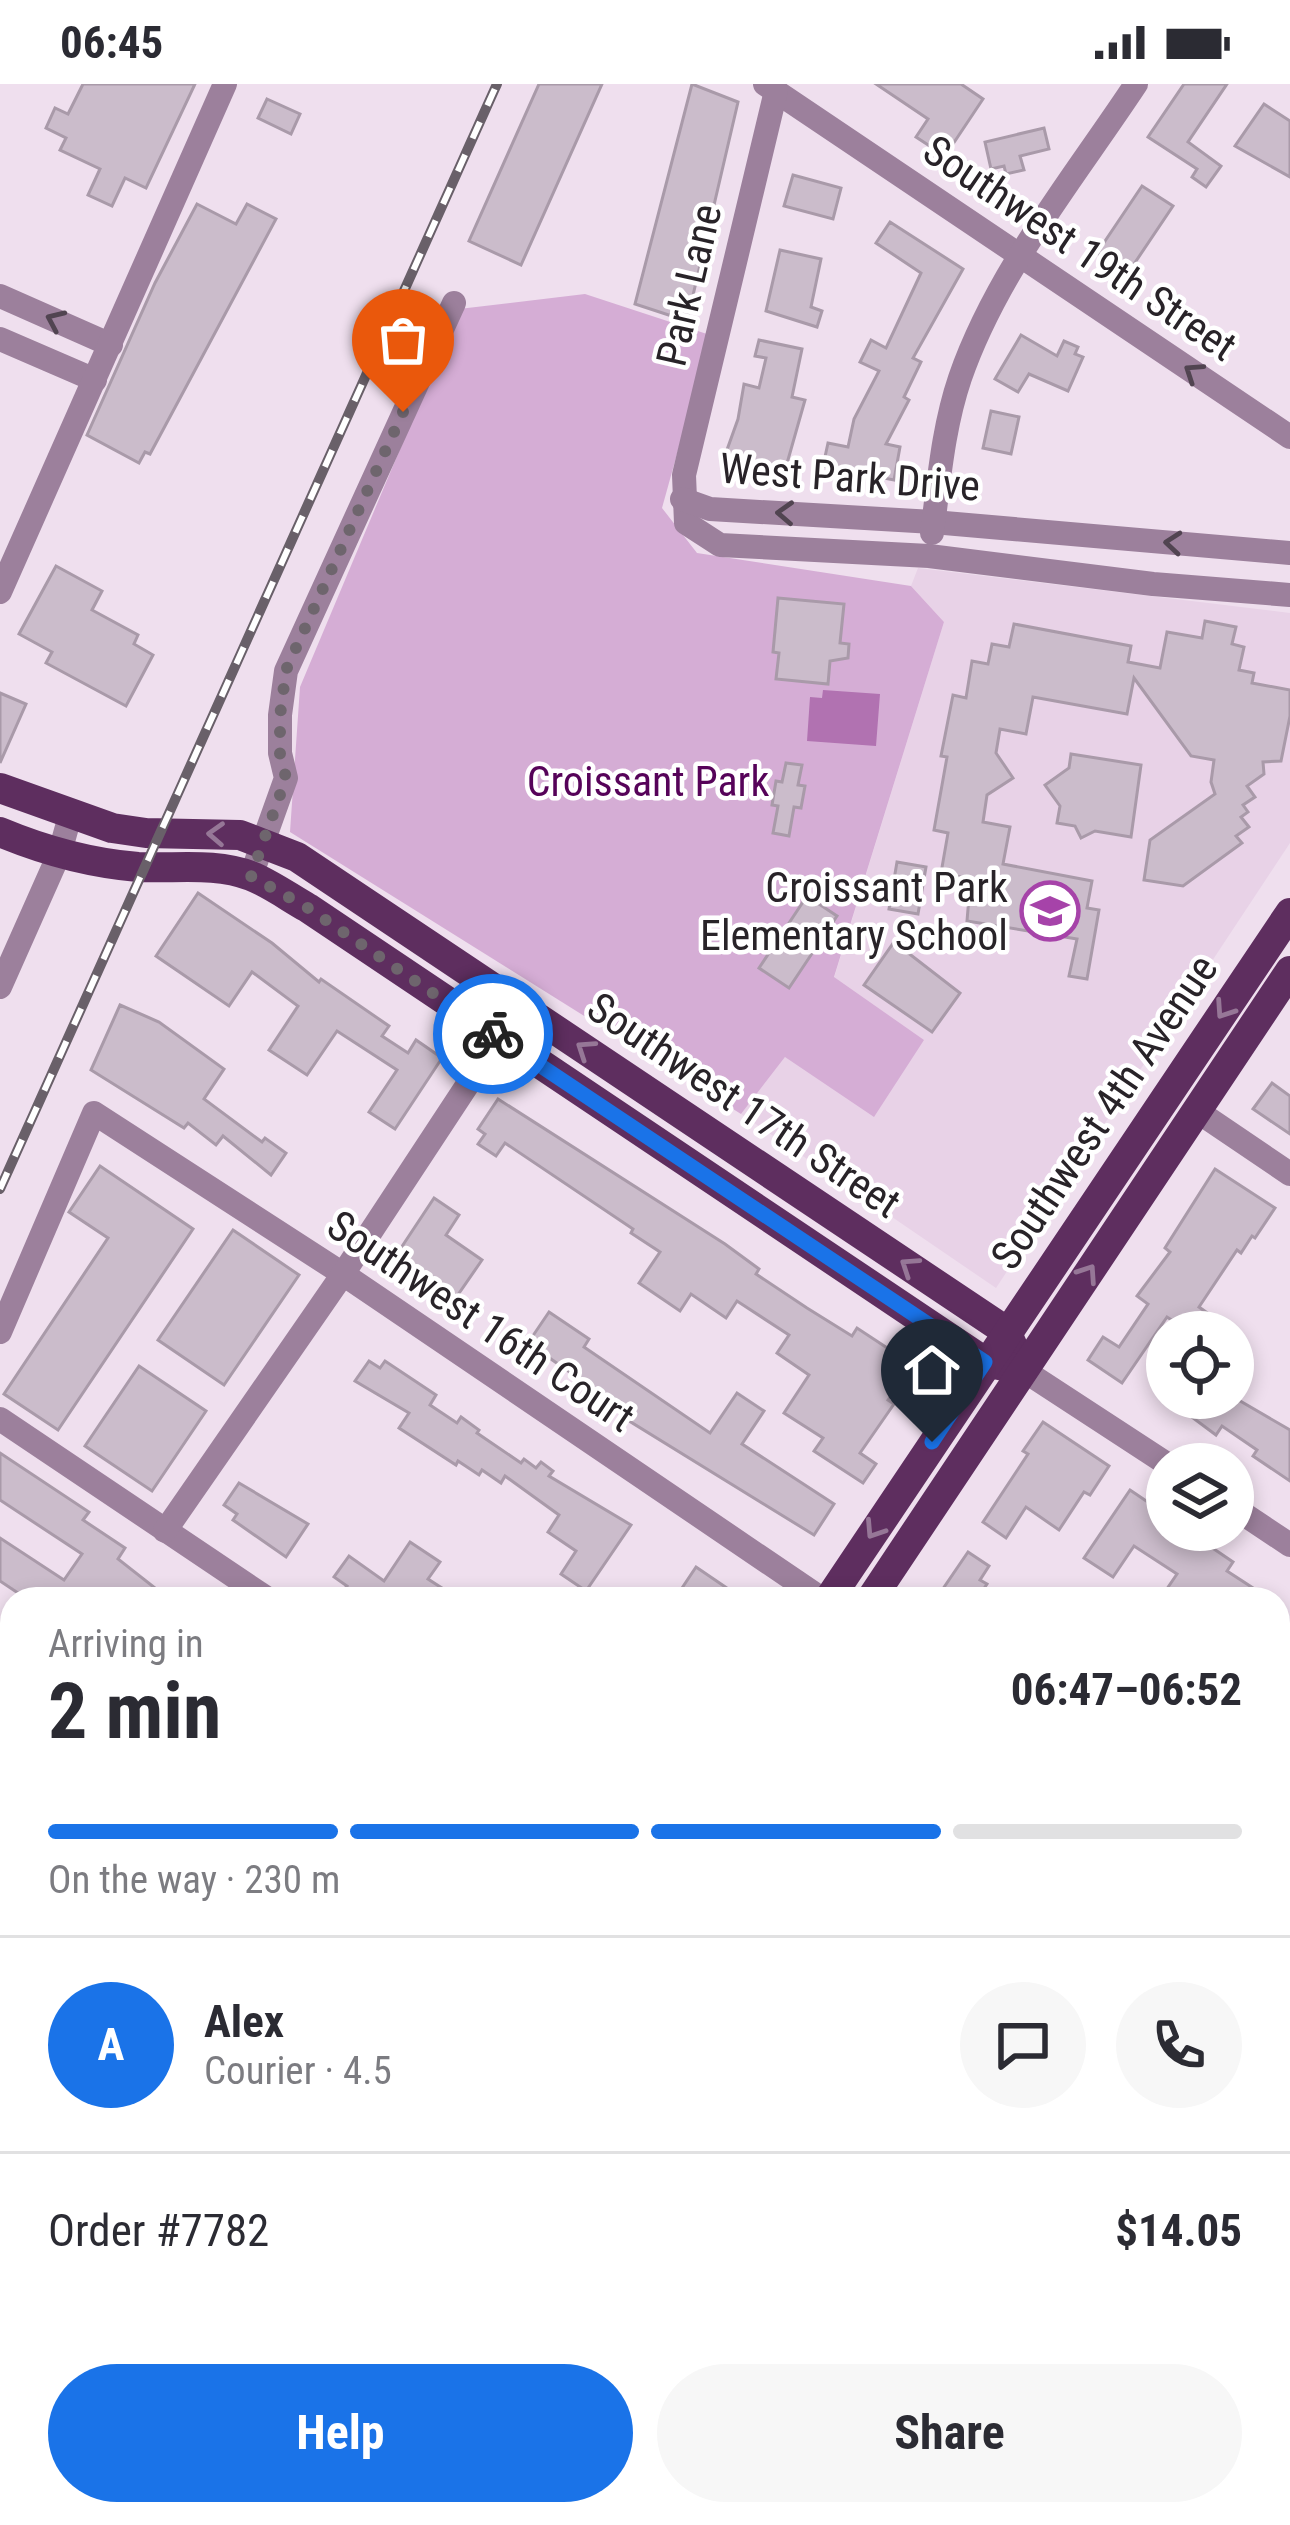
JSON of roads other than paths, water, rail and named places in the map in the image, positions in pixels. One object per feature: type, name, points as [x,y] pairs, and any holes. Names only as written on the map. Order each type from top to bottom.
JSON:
[{"type":"main road","name":"Southwest 17th Street","points":[[0,788],[70,816],[146,833],[240,835],[297,856],[1006,1331]]},
{"type":"main road","name":"Southwest 17th Street","points":[[0,832],[60,852],[132,866],[223,868],[251,876],[308,908],[985,1362],[1023,1370]]},
{"type":"main road","name":"Southwest 4th Avenue","points":[[833,1587],[1290,914]]},
{"type":"main road","name":"Southwest 4th Avenue","points":[[879,1587],[1290,971]]},
{"type":"main road","points":[[1006,1331],[1023,1370]]},
{"type":"street","points":[[0,592],[225,84]]},
{"type":"street","points":[[929,556],[944,441],[959,381],[984,318],[1136,84]]},
{"type":"street","name":"Southwest 19th Street","points":[[771,87],[1290,437]]},
{"type":"street","name":"Park Lane","points":[[682,499],[771,87]]},
{"type":"street","points":[[0,296],[111,345]]},
{"type":"street","points":[[251,876],[286,778],[280,754],[280,716],[286,670],[454,303]]},
{"type":"street","points":[[0,339],[95,380]]},
{"type":"street","name":"West Park Drive","points":[[1290,553],[934,522],[710,509],[682,499],[686,523],[720,545],[929,556],[1153,584],[1290,595]]},
{"type":"street","points":[[0,987],[60,852],[70,816]]},
{"type":"street","points":[[165,1531],[343,1274],[520,1005]]},
{"type":"street","points":[[1197,1112],[1290,1174]]},
{"type":"street","name":"Southwest 16th Court","points":[[0,1332],[94,1113],[343,1274],[807,1587]]},
{"type":"street","name":"Southwest 17th Street","points":[[1023,1370],[1146,1450]]},
{"type":"street","points":[[0,1419],[250,1587]]},
{"type":"street","points":[[1254,1522],[1290,1545]]},
{"type":"railway","points":[[0,1189],[497,84]]},
{"type":"place","name":"Croissant Park Elementary School","points":[[1050,911]]},
{"type":"park label","name":"Croissant Park","points":[[648,781]]}]
